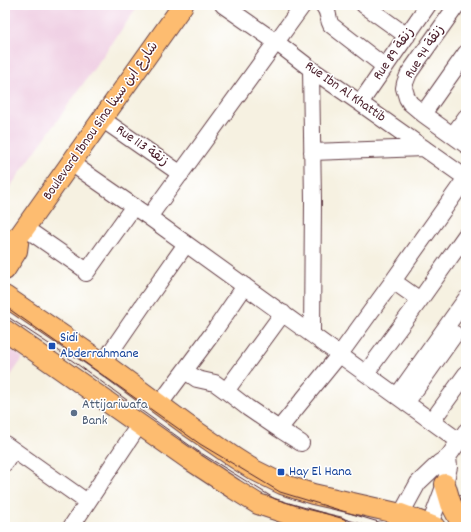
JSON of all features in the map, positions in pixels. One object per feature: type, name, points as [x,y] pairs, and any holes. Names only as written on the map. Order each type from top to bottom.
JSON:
[{"type":"main road","name":"Boulevard Ibnou Sina شارع ابن سينا","points":[[5,270],[18,251],[16,237],[71,163],[183,5]]},
{"type":"main road","points":[[5,296],[103,363],[160,405],[254,470],[282,484],[398,521],[431,526]]},
{"type":"main road","points":[[5,330],[220,481],[258,504],[303,519],[338,527]]},
{"type":"main road","points":[[445,484],[451,504],[462,527]]},
{"type":"street","name":"Rue Ibn Al Khattib","points":[[224,5],[311,69],[466,178]]},
{"type":"street","points":[[149,217],[303,5]]},
{"type":"street","points":[[323,5],[329,14],[329,22],[331,25],[384,66]]},
{"type":"street","points":[[364,5],[407,36]]},
{"type":"street","name":"Rue 89 زنقة","points":[[360,103],[384,66],[428,5]]},
{"type":"street","name":"Rue 94 زنقة","points":[[457,5],[410,73],[405,83],[404,91],[410,103],[422,114],[466,145]]},
{"type":"street","points":[[422,114],[466,53]]},
{"type":"street","points":[[311,69],[312,335]]},
{"type":"street","points":[[453,135],[466,117]]},
{"type":"street","name":"Rue 113 زنقة","points":[[102,119],[181,174]]},
{"type":"street","points":[[312,152],[424,148]]},
{"type":"street","points":[[71,163],[134,206],[432,421],[462,436],[448,457],[439,463],[418,483],[398,521]]},
{"type":"street","points":[[279,430],[340,354],[466,178]]},
{"type":"street","points":[[16,237],[87,272],[134,206]]},
{"type":"street","points":[[366,373],[466,235]]},
{"type":"street","points":[[103,363],[186,244]]},
{"type":"street","points":[[393,281],[420,300]]},
{"type":"street","points":[[160,405],[245,286]]},
{"type":"street","points":[[402,400],[466,299]]},
{"type":"street","points":[[226,391],[283,313]]},
{"type":"street","points":[[402,400],[466,318]]},
{"type":"street","points":[[185,371],[197,379],[215,384],[279,430],[301,443]]},
{"type":"street","points":[[432,421],[466,374]]},
{"type":"street","points":[[71,527],[139,425]]},
{"type":"street","points":[[8,452],[87,502]]},
{"type":"street","points":[[431,526],[445,484],[449,467],[448,457]]},
{"type":"shaded area","points":[[5,5],[139,5],[5,194]]},
{"type":"shaded area","points":[[5,345],[23,358],[5,384]]},
{"type":"tram line","points":[[5,306],[200,444],[280,492],[395,527]]},
{"type":"tram line","points":[[5,315],[52,346],[196,450],[275,499],[372,527]]},
{"type":"place","name":"Sidi Abderrahmane","points":[[52,346]]},
{"type":"place","name":"Attijariwafa Bank","points":[[74,413]]},
{"type":"place","name":"Hay El Hana","points":[[281,472]]}]
